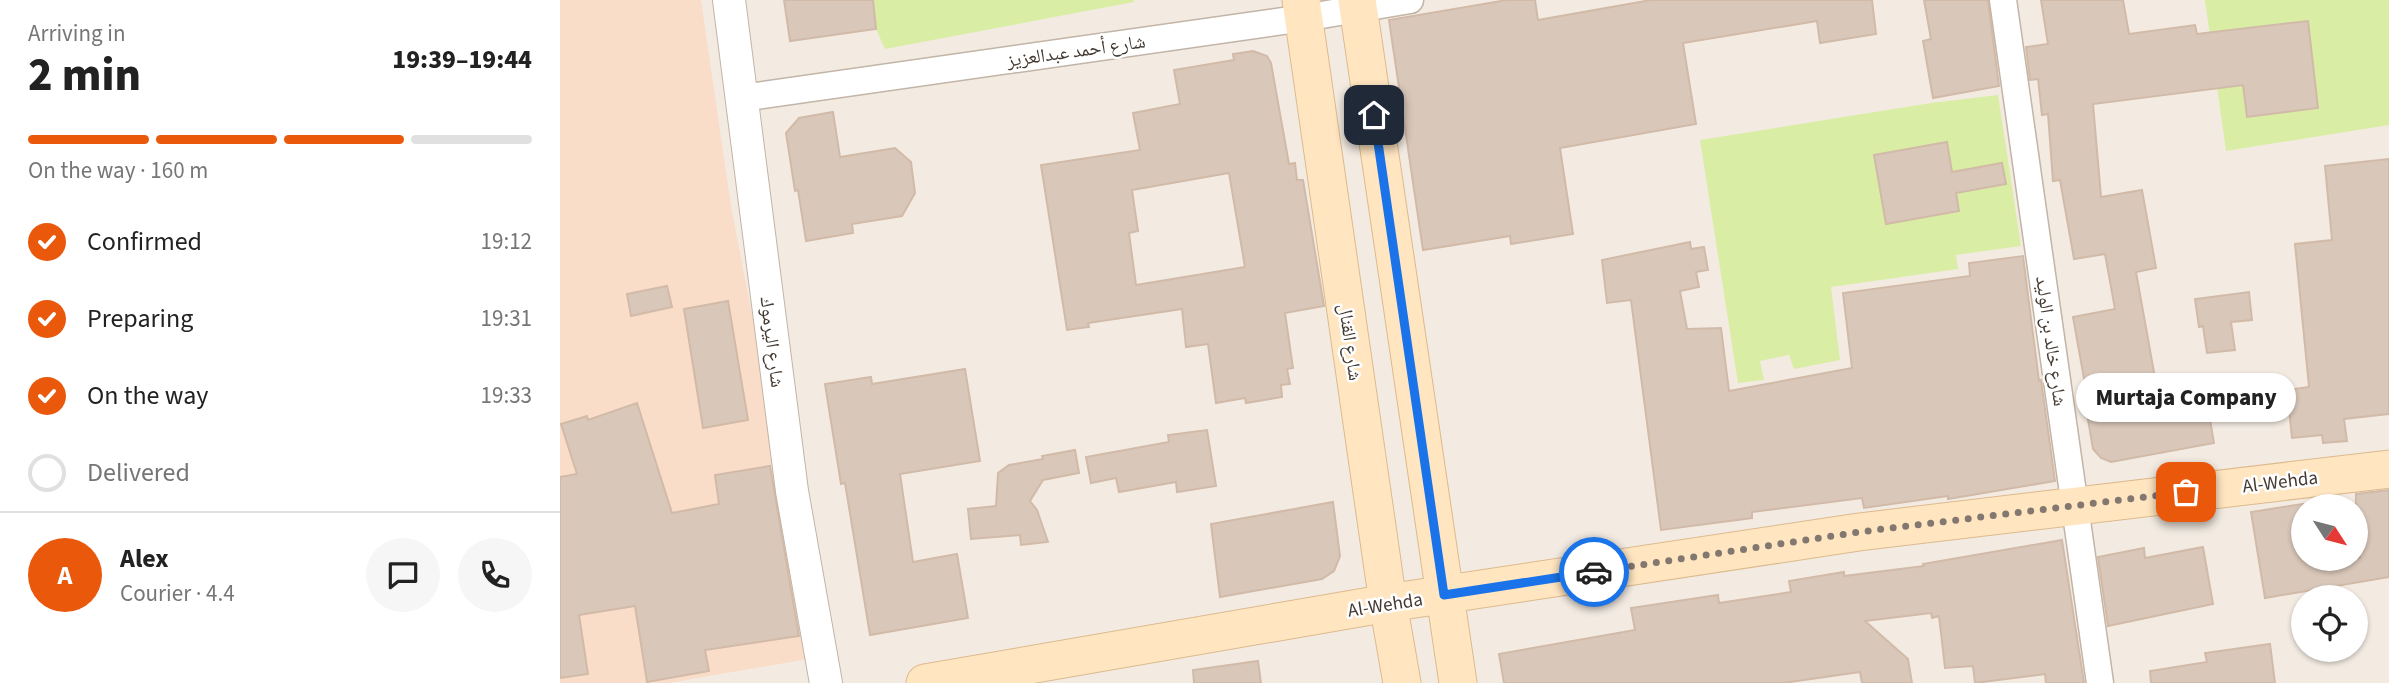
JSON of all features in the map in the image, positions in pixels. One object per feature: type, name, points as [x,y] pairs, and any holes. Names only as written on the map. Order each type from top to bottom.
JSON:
[{"type":"main road","points":[[1358,4],[1458,683]]},
{"type":"main road","name":"شارع القنال","points":[[1302,9],[1388,603],[1402,683]]},
{"type":"main road","name":"Al-Wehda","points":[[925,683],[1388,603],[1859,532],[2389,469]]},
{"type":"street","name":"شارع اليرموك","points":[[729,0],[792,491],[825,683]]},
{"type":"street","name":"شارع أحمد عبدالعزيز","points":[[742,98],[1302,9],[1410,0]]},
{"type":"street","name":"شارع خالد بن الوليد","points":[[2003,0],[2100,683]]},
{"type":"shaded area","points":[[560,0],[701,0],[731,206],[780,460],[808,659],[669,683],[560,683]]},
{"type":"green space","points":[[873,0],[1134,2],[885,49],[876,29]]},
{"type":"green space","points":[[2205,0],[2389,0],[2389,125],[2226,151]]},
{"type":"green space","points":[[1998,95],[2021,246],[1956,255],[1958,269],[1831,287],[1840,360],[1794,369],[1789,355],[1760,361],[1764,380],[1738,383],[1700,140]]},
{"type":"building","points":[[784,0],[873,0],[876,29],[790,41]]},
{"type":"building","points":[[1507,0],[1535,0],[1538,20],[1651,0],[1872,0],[1876,34],[1820,43],[1817,21],[1683,43],[1696,124],[1560,148],[1573,234],[1511,244],[1510,236],[1423,250],[1389,20]]},
{"type":"building","points":[[1924,0],[1988,0],[1999,86],[1933,98],[1923,41],[1931,39]]},
{"type":"building","points":[[2041,0],[2123,0],[2129,34],[2195,25],[2197,34],[2308,21],[2318,108],[2247,117],[2243,85],[2093,104],[2101,197],[2142,190],[2156,268],[2136,272],[2157,389],[2203,380],[2214,443],[2111,462],[2101,458],[2093,449],[2085,402],[2088,401],[2073,317],[2115,309],[2105,254],[2074,259],[2060,180],[2053,181],[2048,114],[2042,115],[2038,79],[2030,80],[2026,47],[2048,44]]},
{"type":"building","points":[[1253,51],[1267,56],[1271,63],[1289,164],[1295,163],[1297,180],[1303,180],[1324,306],[1285,313],[1293,368],[1287,369],[1290,384],[1281,385],[1282,397],[1246,403],[1245,398],[1216,403],[1208,344],[1186,347],[1182,309],[1088,323],[1089,327],[1067,330],[1041,165],[1140,150],[1133,113],[1180,104],[1174,70],[1234,60],[1233,54]],"holes":[[[1229,173],[1245,267],[1136,285],[1129,233],[1138,231],[1132,190]]]},
{"type":"building","points":[[833,112],[840,157],[895,148],[911,162],[915,193],[902,216],[852,224],[853,233],[806,241],[786,133],[799,118]]},
{"type":"building","points":[[1947,142],[1952,172],[2002,163],[2006,184],[1956,193],[1959,211],[1886,224],[1874,155]]},
{"type":"building","points":[[2389,159],[2389,414],[2344,419],[2347,441],[2323,443],[2322,435],[2292,438],[2287,390],[2309,387],[2295,244],[2332,240],[2325,166]]},
{"type":"building","points":[[1690,242],[1691,249],[1704,247],[1708,270],[1696,272],[1699,287],[1680,291],[1687,329],[1721,328],[1729,391],[1852,368],[1843,293],[1970,276],[1969,263],[2023,256],[2055,481],[1948,499],[1948,496],[1864,508],[1862,498],[1752,512],[1752,518],[1661,530],[1631,300],[1607,303],[1602,260]]},
{"type":"building","points":[[667,286],[672,307],[631,316],[627,294]]},
{"type":"building","points":[[2249,292],[2252,320],[2231,322],[2235,350],[2207,353],[2203,326],[2199,327],[2195,299]]},
{"type":"building","points":[[728,301],[748,420],[703,428],[684,309]]},
{"type":"building","points":[[965,369],[980,461],[900,474],[913,562],[957,554],[968,618],[870,635],[845,483],[841,484],[825,384],[871,377],[872,384]]},
{"type":"building","points":[[637,403],[672,513],[719,504],[715,475],[770,466],[799,636],[705,650],[709,671],[647,682],[635,606],[579,615],[588,674],[560,678],[560,477],[577,474],[561,424],[587,416],[588,420]]},
{"type":"building","points":[[1207,430],[1216,486],[1177,492],[1176,482],[1119,492],[1116,478],[1091,483],[1086,457],[1169,442],[1168,435]]},
{"type":"building","points":[[1075,450],[1079,473],[1043,480],[1030,501],[1037,510],[1048,542],[1021,545],[1020,535],[971,539],[968,509],[996,506],[998,473],[1009,465]]},
{"type":"building","points":[[2389,490],[2389,577],[2342,585],[2291,585],[2291,594],[2265,598],[2251,512],[2291,506],[2291,571],[2368,571],[2368,494],[2356,494]]},
{"type":"building","points":[[1333,502],[1340,556],[1334,571],[1322,579],[1220,597],[1211,524]]},
{"type":"building","points":[[2062,540],[2084,683],[2046,683],[2045,674],[1975,683],[1973,666],[1945,668],[1939,616],[1932,618],[1931,613],[1865,621],[1908,659],[1912,683],[1862,683],[1860,672],[1783,683],[1504,683],[1499,654],[1635,630],[1631,608],[1718,595],[1719,603],[1791,592],[1789,581],[1844,572],[1844,576],[1924,566],[1923,564]]},
{"type":"building","points":[[2203,547],[2213,604],[2108,626],[2098,557],[2144,548],[2145,558]]},
{"type":"building","points":[[2270,644],[2275,683],[2151,683],[2150,671],[2207,662],[2205,653]]},
{"type":"building","points":[[1258,661],[1261,683],[1194,683],[1193,670]]},
{"type":"way so far","points":[[1594,572],[1859,532],[2186,492]]},
{"type":"place","name":"Murtaja Company","points":[[2186,492]]},
{"type":"route","points":[[1374,115],[1444,595],[1594,572]]}]
